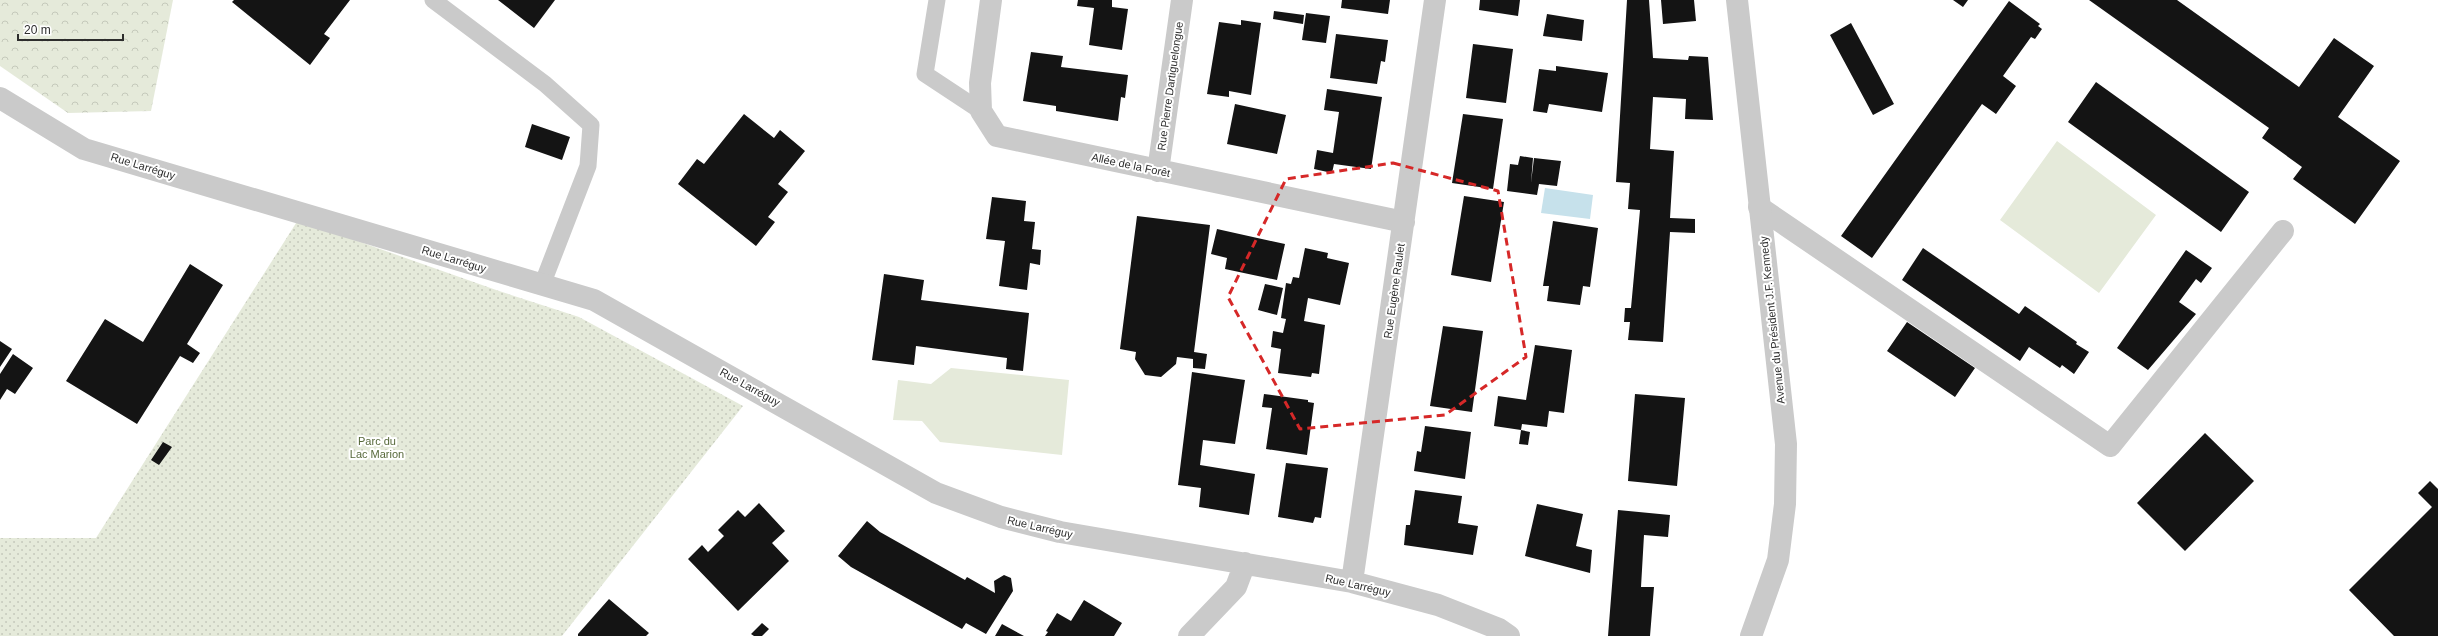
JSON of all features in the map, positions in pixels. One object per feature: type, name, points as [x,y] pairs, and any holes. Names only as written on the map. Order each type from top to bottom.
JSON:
[{"type":"street","points":[[981,111],[980,83],[990,0]]},
{"type":"street","name":"Rue Pierre Dartiguelongue","points":[[1158,171],[1182,0]]},
{"type":"street","name":"Rue Eugène Raulet","points":[[1352,582],[1404,222],[1434,0]]},
{"type":"street","name":"Avenue du Président J.F. Kennedy","points":[[1737,0],[1786,444],[1785,504],[1778,560],[1751,636]]},
{"type":"street","name":"Rue Larréguy","points":[[0,98],[84,149],[594,300],[936,493],[1001,517],[1060,532],[1352,582],[1438,605],[1500,629],[1509,636]]},
{"type":"street","name":"Allée de la Forêt","points":[[981,111],[997,136],[1404,222]]},
{"type":"street","points":[[1759,207],[2110,446],[2283,231]]},
{"type":"street","points":[[1189,636],[1236,587],[1245,563]]},
{"type":"lane","points":[[433,0],[546,84],[591,125],[588,166],[542,285]]},
{"type":"lane","points":[[937,0],[925,74],[981,111]]},
{"type":"highlighted area","points":[[1393,163],[1498,191],[1526,357],[1445,415],[1300,429],[1228,297],[1286,179]]},
{"type":"green space","points":[[0,0],[173,0],[151,111],[68,113],[0,66]]},
{"type":"green space","points":[[2057,141],[2156,215],[2099,293],[2000,220]]},
{"type":"green space","name":"Parc du Lac Marion","points":[[298,220],[499,291],[579,317],[743,406],[562,636],[0,636],[0,538],[96,538]]},
{"type":"green space","points":[[951,368],[1069,380],[1062,455],[940,442],[922,421],[893,420],[898,380],[931,384]]},
{"type":"water","points":[[1545,188],[1593,195],[1590,219],[1541,213]]},
{"type":"building","points":[[234,0],[350,0],[324,34],[330,38],[310,65],[232,2]]},
{"type":"building","points":[[498,0],[555,0],[534,28]]},
{"type":"building","points":[[1078,0],[1112,0],[1112,7],[1128,9],[1122,50],[1089,45],[1094,8],[1077,6]]},
{"type":"building","points":[[1342,0],[1390,0],[1388,14],[1341,8]]},
{"type":"building","points":[[1480,0],[1520,0],[1518,16],[1479,10]]},
{"type":"building","points":[[1627,0],[1649,0],[1653,58],[1688,60],[1689,56],[1708,57],[1713,120],[1685,119],[1686,99],[1653,97],[1650,149],[1674,151],[1670,218],[1695,219],[1695,233],[1670,232],[1663,342],[1628,340],[1630,322],[1624,322],[1625,308],[1631,308],[1640,210],[1628,209],[1630,183],[1616,182]]},
{"type":"building","points":[[1661,0],[1694,0],[1696,21],[1663,24]]},
{"type":"building","points":[[1953,0],[1968,0],[1963,7]]},
{"type":"building","points":[[2089,0],[2177,0],[2299,87],[2334,38],[2374,66],[2338,117],[2400,161],[2355,224],[2293,179],[2302,167],[2262,138],[2269,128]]},
{"type":"building","points":[[2009,1],[2040,24],[2038,26],[2042,29],[2035,39],[2031,37],[2003,76],[2016,86],[1996,114],[1982,104],[1872,258],[1841,236]]},
{"type":"building","points":[[1274,11],[1304,15],[1303,24],[1273,19]]},
{"type":"building","points":[[1306,13],[1330,16],[1326,43],[1302,40]]},
{"type":"building","points":[[1547,14],[1584,20],[1582,41],[1543,36]]},
{"type":"building","points":[[1241,20],[1261,23],[1251,95],[1229,91],[1229,97],[1207,94],[1219,22],[1241,25]]},
{"type":"building","points":[[1851,23],[1894,104],[1873,115],[1830,35]]},
{"type":"building","points":[[1336,34],[1388,40],[1385,62],[1381,61],[1377,84],[1330,78]]},
{"type":"building","points":[[1473,44],[1513,49],[1506,103],[1466,98]]},
{"type":"building","points":[[1031,52],[1063,56],[1061,67],[1128,75],[1125,98],[1121,97],[1118,121],[1056,111],[1056,106],[1023,101]]},
{"type":"building","points":[[1556,66],[1608,73],[1602,112],[1549,104],[1547,113],[1533,111],[1539,69],[1556,71]]},
{"type":"building","points":[[2096,82],[2249,192],[2221,232],[2068,122]]},
{"type":"building","points":[[1327,89],[1382,97],[1371,169],[1334,164],[1332,173],[1314,169],[1317,150],[1333,153],[1339,112],[1324,110]]},
{"type":"building","points":[[1235,104],[1286,115],[1277,154],[1227,144]]},
{"type":"building","points":[[744,114],[774,138],[780,130],[805,151],[778,184],[788,192],[768,217],[775,222],[756,246],[678,184],[697,159],[704,164]]},
{"type":"building","points":[[1463,114],[1503,119],[1493,189],[1452,183]]},
{"type":"building","points":[[532,124],[570,137],[562,160],[525,147]]},
{"type":"building","points":[[1520,156],[1533,158],[1531,183],[1534,158],[1561,161],[1557,186],[1539,184],[1537,195],[1507,191],[1510,164],[1518,165]]},
{"type":"building","points":[[1464,196],[1504,202],[1491,282],[1451,275]]},
{"type":"building","points":[[992,197],[1026,201],[1024,221],[1035,222],[1032,249],[1041,250],[1040,265],[1030,263],[1027,290],[999,286],[1005,241],[986,239]]},
{"type":"building","points":[[1137,216],[1210,225],[1194,352],[1207,354],[1205,369],[1193,368],[1193,359],[1177,357],[1176,364],[1161,377],[1145,375],[1135,359],[1136,352],[1120,349]]},
{"type":"building","points":[[1553,221],[1598,228],[1590,287],[1583,286],[1580,305],[1547,301],[1549,286],[1543,286]]},
{"type":"building","points":[[1217,229],[1285,244],[1277,280],[1225,269],[1227,258],[1211,254]]},
{"type":"building","points":[[1305,248],[1328,253],[1327,258],[1349,263],[1340,305],[1308,298],[1304,321],[1325,325],[1319,374],[1312,373],[1311,377],[1278,373],[1281,349],[1271,347],[1273,331],[1283,333],[1286,319],[1281,318],[1286,283],[1291,284],[1293,277],[1299,278]]},
{"type":"building","points":[[1923,248],[2019,314],[2025,306],[2089,352],[2074,374],[2062,365],[2060,368],[2029,347],[2020,361],[1902,280]]},
{"type":"building","points":[[2186,250],[2212,268],[2201,283],[2196,279],[2179,302],[2196,314],[2148,370],[2117,348]]},
{"type":"building","points":[[190,264],[223,285],[187,344],[200,353],[193,363],[180,356],[137,424],[66,381],[105,319],[143,342]]},
{"type":"building","points":[[884,274],[924,280],[921,300],[1029,313],[1023,371],[1006,369],[1007,358],[916,346],[914,365],[872,360]]},
{"type":"building","points":[[1265,284],[1283,288],[1277,315],[1258,310]]},
{"type":"building","points":[[1907,322],[1975,368],[1955,397],[1887,351]]},
{"type":"building","points":[[1443,326],[1483,331],[1472,412],[1430,406]]},
{"type":"building","points":[[0,341],[12,349],[0,367]]},
{"type":"building","points":[[1535,345],[1572,350],[1564,413],[1549,411],[1547,427],[1522,424],[1521,430],[1494,426],[1498,396],[1526,400]]},
{"type":"building","points":[[13,354],[33,368],[15,394],[7,389],[0,400],[0,374]]},
{"type":"building","points":[[1192,372],[1245,380],[1235,444],[1203,440],[1200,465],[1255,474],[1249,515],[1199,507],[1201,488],[1178,485]]},
{"type":"building","points":[[1264,394],[1308,400],[1308,402],[1314,403],[1307,455],[1266,449],[1272,408],[1262,407]]},
{"type":"building","points":[[1635,394],[1685,398],[1677,486],[1628,481]]},
{"type":"building","points":[[1425,426],[1471,432],[1465,479],[1414,471],[1417,451],[1421,452]]},
{"type":"building","points":[[1521,430],[1530,432],[1528,445],[1519,444]]},
{"type":"building","points":[[2205,433],[2254,481],[2185,551],[2137,503]]},
{"type":"building","points":[[163,442],[172,447],[159,465],[151,460]]},
{"type":"building","points":[[1286,463],[1328,468],[1321,518],[1315,517],[1313,523],[1278,517]]},
{"type":"building","points":[[2430,481],[2438,489],[2438,636],[2394,636],[2349,590],[2432,507],[2418,493]]},
{"type":"building","points":[[1415,490],[1462,496],[1458,523],[1478,526],[1473,555],[1404,545],[1406,525],[1410,525]]},
{"type":"building","points":[[759,503],[785,531],[772,543],[789,561],[738,611],[688,559],[702,545],[708,552],[724,536],[718,530],[738,510],[745,517]]},
{"type":"building","points":[[1537,504],[1583,514],[1576,546],[1592,550],[1590,573],[1525,556]]},
{"type":"building","points":[[1618,510],[1670,515],[1668,537],[1644,535],[1641,587],[1654,587],[1650,636],[1608,636]]},
{"type":"building","points":[[867,521],[880,532],[965,580],[967,577],[995,593],[994,581],[1004,575],[1011,578],[1013,591],[986,634],[966,623],[962,629],[851,567],[838,556]]},
{"type":"building","points":[[609,599],[649,633],[646,636],[578,636],[578,634]]},
{"type":"building","points":[[1084,600],[1122,623],[1114,636],[1045,636],[1048,632],[1046,631],[1057,613],[1071,621]]},
{"type":"building","points":[[762,623],[769,629],[762,636],[754,636],[751,634]]},
{"type":"building","points":[[1002,624],[1024,636],[995,636]]}]
